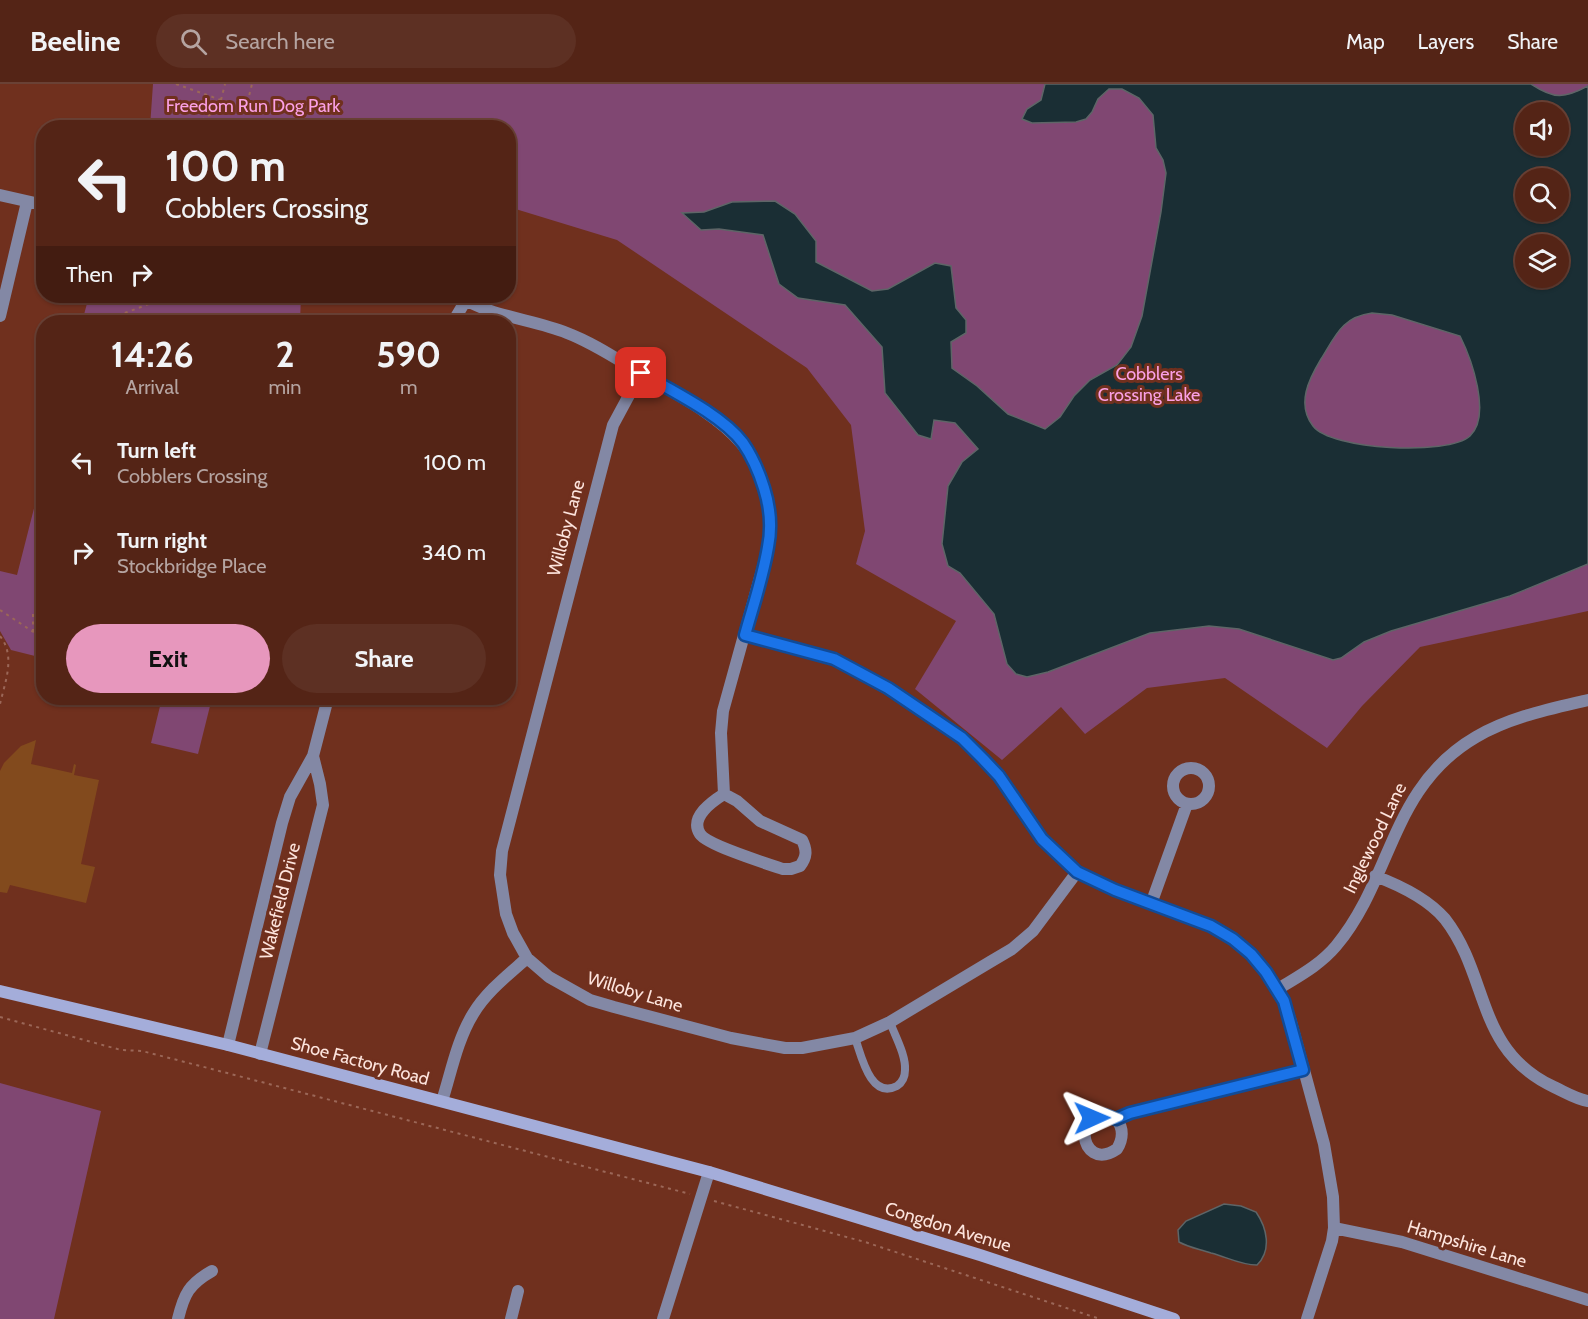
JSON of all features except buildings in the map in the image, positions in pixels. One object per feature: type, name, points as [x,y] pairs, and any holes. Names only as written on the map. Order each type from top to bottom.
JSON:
[{"type":"street","points":[[0,195],[36,204]]},
{"type":"street","points":[[0,316],[27,202]]},
{"type":"street","points":[[475,303],[504,315]]},
{"type":"street","points":[[516,319],[566,332],[595,345],[704,410],[742,442],[760,476],[767,497],[770,520],[769,545],[723,711],[721,733],[724,794]]},
{"type":"street","name":"Willoby Lane","points":[[641,373],[613,425],[502,851],[501,895],[513,933],[527,958],[549,977],[590,1000],[731,1038],[769,1046],[802,1048],[855,1038],[890,1022],[1012,949],[1033,931],[1077,872]]},
{"type":"street","points":[[745,635],[834,659],[888,688],[962,738],[999,776],[1042,839],[1077,872],[1092,881],[1211,926],[1233,939],[1251,954],[1278,989],[1291,1022],[1330,1172],[1334,1228],[1307,1319]]},
{"type":"street","name":"Inglewood Lane","points":[[1278,989],[1310,970],[1336,946],[1348,930],[1408,806],[1422,783],[1445,759],[1475,737],[1510,720],[1588,700]]},
{"type":"street","name":"Wakefield Drive","points":[[228,1045],[282,823],[294,789],[313,756],[326,705]]},
{"type":"street","name":"Wakefield Drive","points":[[260,1054],[323,805],[313,756]]},
{"type":"street","points":[[724,794],[737,801],[760,821],[802,840],[806,854],[800,866],[783,869],[705,838],[698,828],[700,815],[714,800],[724,794]]},
{"type":"street","points":[[1151,904],[1187,804]]},
{"type":"street","points":[[1376,876],[1400,886],[1423,900],[1443,917],[1458,938],[1491,1023],[1512,1057],[1531,1074],[1550,1085],[1588,1101]]},
{"type":"street","points":[[442,1101],[467,1025],[474,1012],[486,997],[527,958]]},
{"type":"street","name":"Shoe Factory Road","points":[[0,991],[228,1045],[709,1172]]},
{"type":"street","points":[[1116,1119],[1130,1113],[1303,1070]]},
{"type":"street","points":[[663,1319],[709,1172]]},
{"type":"street","name":"Congdon Avenue","points":[[709,1172],[980,1255],[1174,1319]]},
{"type":"street","name":"Hampshire Lane","points":[[1334,1228],[1402,1242],[1588,1300]]},
{"type":"street","points":[[178,1319],[185,1295],[190,1287],[212,1271]]},
{"type":"street","points":[[512,1319],[518,1291]]},
{"type":"lane","points":[[855,1038],[872,1080],[883,1088],[895,1087],[903,1080],[906,1068],[890,1022]]},
{"type":"path","points":[[176,84],[221,100]]},
{"type":"path","points":[[224,106],[221,100],[225,84]]},
{"type":"path","points":[[202,120],[224,106],[249,96],[252,84]]},
{"type":"path","points":[[121,315],[150,303]]},
{"type":"path","points":[[0,610],[36,634]]},
{"type":"path","points":[[33,632],[33,614],[36,612]]},
{"type":"path","points":[[0,636],[8,650],[9,662],[0,704]]},
{"type":"path","points":[[0,1017],[122,1050],[142,1051],[181,1061],[690,1194]]},
{"type":"path","points":[[714,1201],[865,1242],[1100,1319]]},
{"type":"green space","name":"Cobblers Crossing Lake","points":[[153,84],[1588,84],[1588,611],[1420,647],[1362,706],[1327,748],[1225,678],[1147,688],[1085,734],[1061,707],[1002,760],[915,689],[956,621],[856,564],[865,531],[851,425],[807,368],[617,240],[516,209],[516,120],[150,120]]},
{"type":"green space","points":[[87,303],[301,303],[300,315],[84,315]]},
{"type":"green space","points":[[36,500],[36,656],[11,650],[0,631],[0,571],[17,575]]},
{"type":"green space","points":[[160,705],[210,705],[198,754],[151,743]]},
{"type":"green space","points":[[0,1083],[101,1111],[54,1319],[0,1319]]},
{"type":"water","name":"Cobblers Crossing Lake","points":[[1045,84],[1531,84],[1559,96],[1588,86],[1588,564],[1510,596],[1391,631],[1364,642],[1341,658],[1333,660],[1239,629],[1209,626],[1150,633],[1048,672],[1027,677],[1016,674],[1007,664],[994,614],[960,573],[948,566],[942,544],[948,486],[962,462],[978,449],[955,423],[934,420],[931,439],[918,435],[885,393],[882,347],[845,305],[798,298],[779,284],[763,235],[719,229],[701,230],[682,213],[704,212],[732,202],[775,201],[795,214],[816,241],[816,262],[872,291],[888,289],[935,263],[951,266],[956,308],[966,320],[966,333],[951,342],[952,368],[977,386],[1008,414],[1045,429],[1060,417],[1074,396],[1090,380],[1117,365],[1131,347],[1142,316],[1166,173],[1163,160],[1156,148],[1153,115],[1139,98],[1122,89],[1109,89],[1098,99],[1086,119],[1076,122],[1032,123],[1022,119],[1027,109],[1041,100]],"holes":[[[1372,313],[1392,315],[1460,336],[1474,372],[1479,401],[1476,427],[1470,436],[1458,442],[1439,446],[1390,448],[1342,440],[1324,434],[1313,426],[1305,409],[1306,392],[1312,375],[1341,329],[1353,318]]]},
{"type":"water","points":[[1224,1204],[1241,1206],[1256,1212],[1260,1218],[1265,1232],[1266,1246],[1265,1253],[1257,1265],[1239,1262],[1179,1242],[1178,1230],[1186,1221]]},
{"type":"route","points":[[641,373],[704,410],[731,431],[742,442],[760,476],[767,497],[770,520],[769,545],[745,635],[834,659],[888,688],[927,713],[962,738],[983,759],[999,776],[1042,839],[1077,872],[1092,881],[1192,918],[1222,932],[1251,954],[1278,989],[1291,1022],[1303,1070],[1130,1113],[1116,1119],[1104,1115],[1092,1118]]},
{"type":"park label","name":"Freedom Run Dog Park","points":[[253,106]]}]
